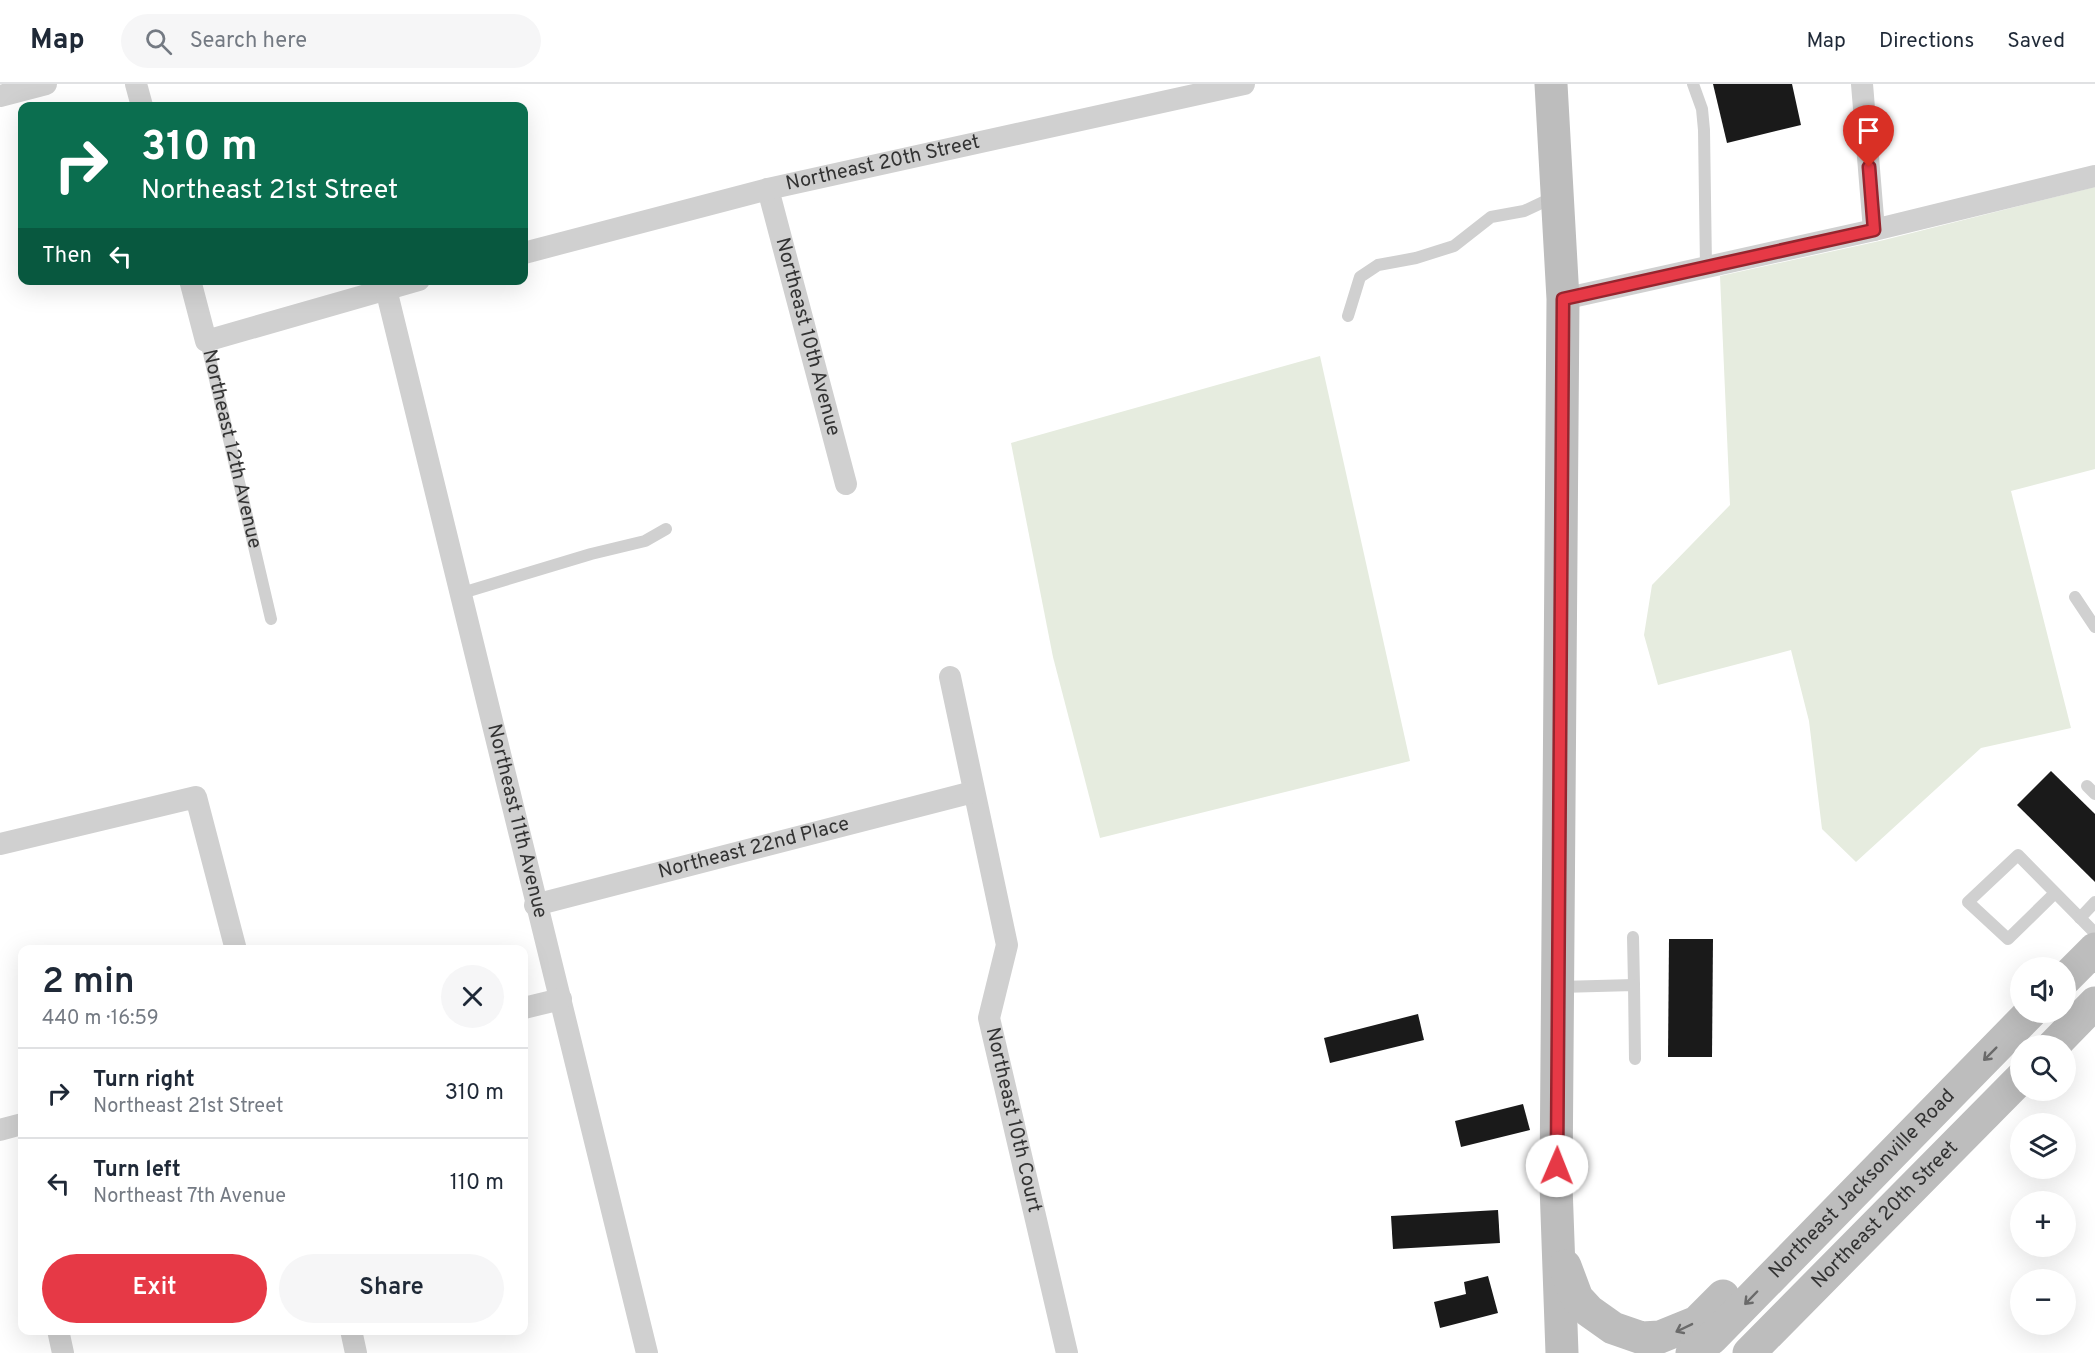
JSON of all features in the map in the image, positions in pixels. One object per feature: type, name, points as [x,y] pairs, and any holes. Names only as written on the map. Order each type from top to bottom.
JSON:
[{"type":"main road","points":[[1551,84],[1563,299],[1557,1241],[1562,1353]]},
{"type":"main road","points":[[2076,968],[2095,949]]},
{"type":"main road","points":[[2076,982],[2095,996]]},
{"type":"main road","points":[[2064,1035],[2095,1004]]},
{"type":"main road","name":"Northeast Jacksonville Road","points":[[1692,1353],[1712,1338],[2020,1023]]},
{"type":"main road","name":"Northeast 20th Street","points":[[1749,1353],[2010,1089]]},
{"type":"main road","points":[[1557,1241],[1577,1298],[1589,1311],[1625,1334],[1642,1338],[1660,1337],[1697,1322],[1759,1260],[1830,1218]]},
{"type":"street","points":[[0,96],[44,84]]},
{"type":"street","points":[[136,84],[141,102]]},
{"type":"street","name":"Northeast 20th Street","points":[[528,252],[768,189],[1244,84]]},
{"type":"street","points":[[1862,84],[1874,230]]},
{"type":"street","points":[[1563,299],[1874,230],[2095,176]]},
{"type":"street","name":"Northeast 10th Avenue","points":[[768,189],[846,484]]},
{"type":"street","name":"Northeast 12th Avenue","points":[[191,285],[206,340]]},
{"type":"street","points":[[206,340],[401,285]]},
{"type":"street","name":"Northeast 11th Avenue","points":[[386,289],[462,593],[535,905],[561,999],[647,1353]]},
{"type":"street","name":"Northeast 10th Court","points":[[950,677],[972,792],[1007,945],[989,1018],[1067,1353]]},
{"type":"street","name":"Northeast 22nd Place","points":[[535,905],[972,792]]},
{"type":"street","points":[[0,844],[196,797],[235,945]]},
{"type":"street","points":[[528,1007],[561,999]]},
{"type":"street","points":[[0,1130],[18,1125]]},
{"type":"street","points":[[59,1335],[63,1353]]},
{"type":"street","points":[[352,1335],[356,1353]]},
{"type":"lane","points":[[1694,84],[1702,109],[1704,130],[1706,267]]},
{"type":"lane","points":[[1348,316],[1360,277],[1378,265],[1416,258],[1454,246],[1491,218],[1524,211],[1558,195]]},
{"type":"lane","name":"Northeast 12th Avenue","points":[[206,340],[271,619]]},
{"type":"lane","points":[[462,593],[591,554],[645,541],[666,529]]},
{"type":"lane","points":[[2075,597],[2095,627]]},
{"type":"lane","points":[[2055,893],[2008,939],[1968,902],[2018,855],[2095,933]]},
{"type":"lane","points":[[2080,918],[2095,902]]},
{"type":"lane","points":[[1633,937],[1635,1059]]},
{"type":"lane","points":[[1559,987],[1634,985]]},
{"type":"shaded area","points":[[2095,187],[2095,469],[2011,491],[2071,728],[1981,748],[1856,862],[1822,829],[1809,721],[1791,650],[1658,685],[1644,635],[1652,585],[1730,505],[1720,276],[1884,240]]},
{"type":"shaded area","points":[[1320,356],[1410,761],[1100,838],[1053,657],[1011,443]]},
{"type":"building","points":[[1713,84],[1792,84],[1801,125],[1727,143]]},
{"type":"building","points":[[2051,771],[2095,814],[2095,882],[2017,805]]},
{"type":"building","points":[[1669,939],[1713,939],[1712,1057],[1668,1057]]},
{"type":"building","points":[[1418,1014],[1424,1040],[1330,1063],[1324,1038]]},
{"type":"building","points":[[1523,1104],[1530,1130],[1461,1147],[1455,1121]]},
{"type":"building","points":[[1498,1210],[1500,1243],[1393,1249],[1391,1216]]},
{"type":"building","points":[[1488,1276],[1498,1313],[1440,1328],[1434,1302],[1466,1294],[1464,1282]]},
{"type":"route","points":[[1557,1166],[1563,299],[1874,230],[1869,167]]}]
